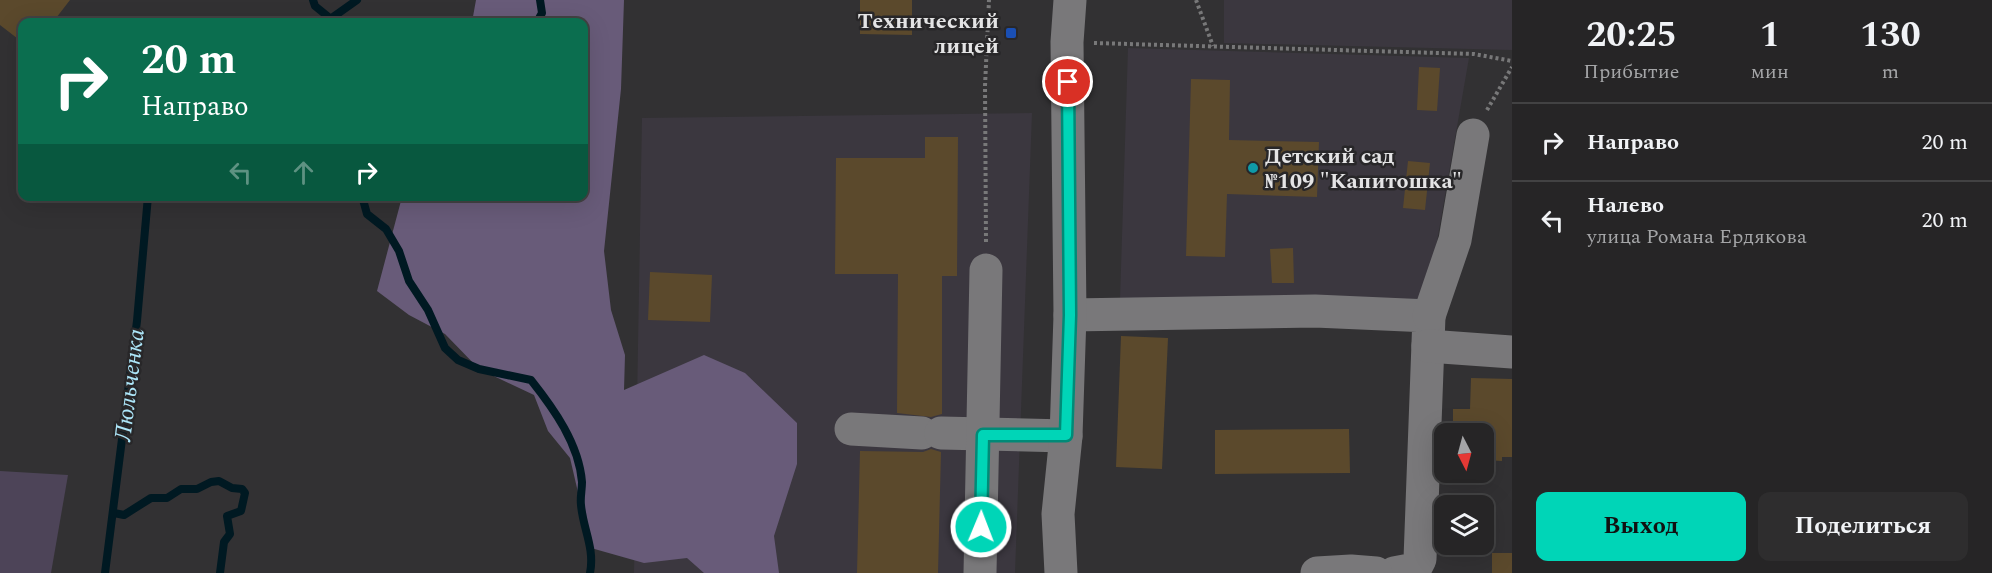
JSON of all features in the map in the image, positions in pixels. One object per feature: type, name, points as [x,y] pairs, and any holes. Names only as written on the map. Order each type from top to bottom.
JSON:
[{"type":"street","points":[[1062,573],[1058,514],[1066,435],[1070,315],[1067,42],[1070,0]]},
{"type":"street","points":[[1394,573],[1415,568],[1420,559],[1429,331],[1455,240],[1473,135]]},
{"type":"street","points":[[980,573],[986,270]]},
{"type":"street","points":[[1070,315],[1315,310],[1429,331],[1512,352]]},
{"type":"street","points":[[851,429],[983,435],[1066,435]]},
{"type":"street","points":[[1317,573],[1352,571],[1376,573]]},
{"type":"path","points":[[986,270],[985,86],[989,0]]},
{"type":"path","points":[[1196,0],[1213,46]]},
{"type":"path","points":[[1067,42],[1474,54],[1512,61]]},
{"type":"path","points":[[1473,135],[1512,67]]},
{"type":"shaded area","points":[[476,0],[624,0],[621,89],[604,251],[611,310],[625,355],[624,390],[704,355],[745,373],[797,423],[797,464],[774,536],[779,573],[704,573],[687,558],[644,563],[591,548],[570,458],[548,431],[534,395],[479,369],[445,334],[409,315],[377,291],[401,201],[588,201],[588,18],[473,18]]},
{"type":"shaded area","points":[[1224,0],[1512,0],[1512,50],[1224,43]]},
{"type":"shaded area","points":[[1128,48],[1469,58],[1427,299],[1120,300]]},
{"type":"shaded area","points":[[1032,113],[1015,573],[634,573],[642,118]]},
{"type":"shaded area","points":[[0,471],[68,475],[51,573],[0,573]]},
{"type":"building","points":[[0,0],[70,0],[56,18],[18,18],[18,39],[0,25]]},
{"type":"building","points":[[860,0],[912,0],[912,35],[860,34]]},
{"type":"building","points":[[1419,67],[1440,68],[1437,111],[1417,110]]},
{"type":"building","name":"Детский сад №109 \"Капитошка\"","points":[[1191,79],[1230,80],[1229,140],[1319,142],[1317,197],[1227,194],[1225,257],[1186,256]]},
{"type":"building","points":[[925,137],[958,137],[957,276],[942,276],[942,414],[931,417],[897,413],[898,274],[835,274],[836,158],[925,158]]},
{"type":"building","points":[[1408,161],[1430,163],[1425,210],[1403,208]]},
{"type":"building","points":[[1293,248],[1294,283],[1272,283],[1270,249]]},
{"type":"building","points":[[650,272],[712,275],[710,322],[648,320]]},
{"type":"building","points":[[1121,336],[1168,338],[1162,469],[1116,467]]},
{"type":"building","points":[[1471,378],[1512,379],[1512,457],[1502,457],[1502,461],[1494,461],[1494,423],[1453,423],[1453,409],[1470,409]]},
{"type":"building","points":[[1349,429],[1350,473],[1215,474],[1215,430]]},
{"type":"building","points":[[931,449],[941,452],[938,573],[857,573],[860,451],[923,452]]},
{"type":"building","points":[[1494,553],[1512,553],[1512,573],[1492,573]]},
{"type":"waterway","points":[[313,0],[315,6],[330,18]]},
{"type":"waterway","name":"Люльченка","points":[[332,18],[357,0]]},
{"type":"waterway","points":[[539,18],[542,13],[540,0]]},
{"type":"waterway","name":"Люльченка","points":[[105,573],[137,321],[148,201]]},
{"type":"waterway","points":[[363,201],[367,214],[386,229],[399,251],[409,281],[428,310],[445,348],[458,360],[479,369],[531,380],[564,428],[580,468],[582,514],[591,555],[590,573]]},
{"type":"waterway","points":[[114,513],[124,515],[151,498],[167,498],[181,489],[197,489],[211,482],[219,481],[232,488],[242,489],[245,493],[241,511],[227,516],[230,534],[224,542],[220,573]]},
{"type":"place","name":"Технический лицей","points":[[1011,33]]},
{"type":"place","name":"Детский сад №109 \"Капитошка\"","points":[[1253,168]]},
{"type":"route","points":[[981,527],[983,435],[1066,435],[1070,315],[1068,82]]}]
